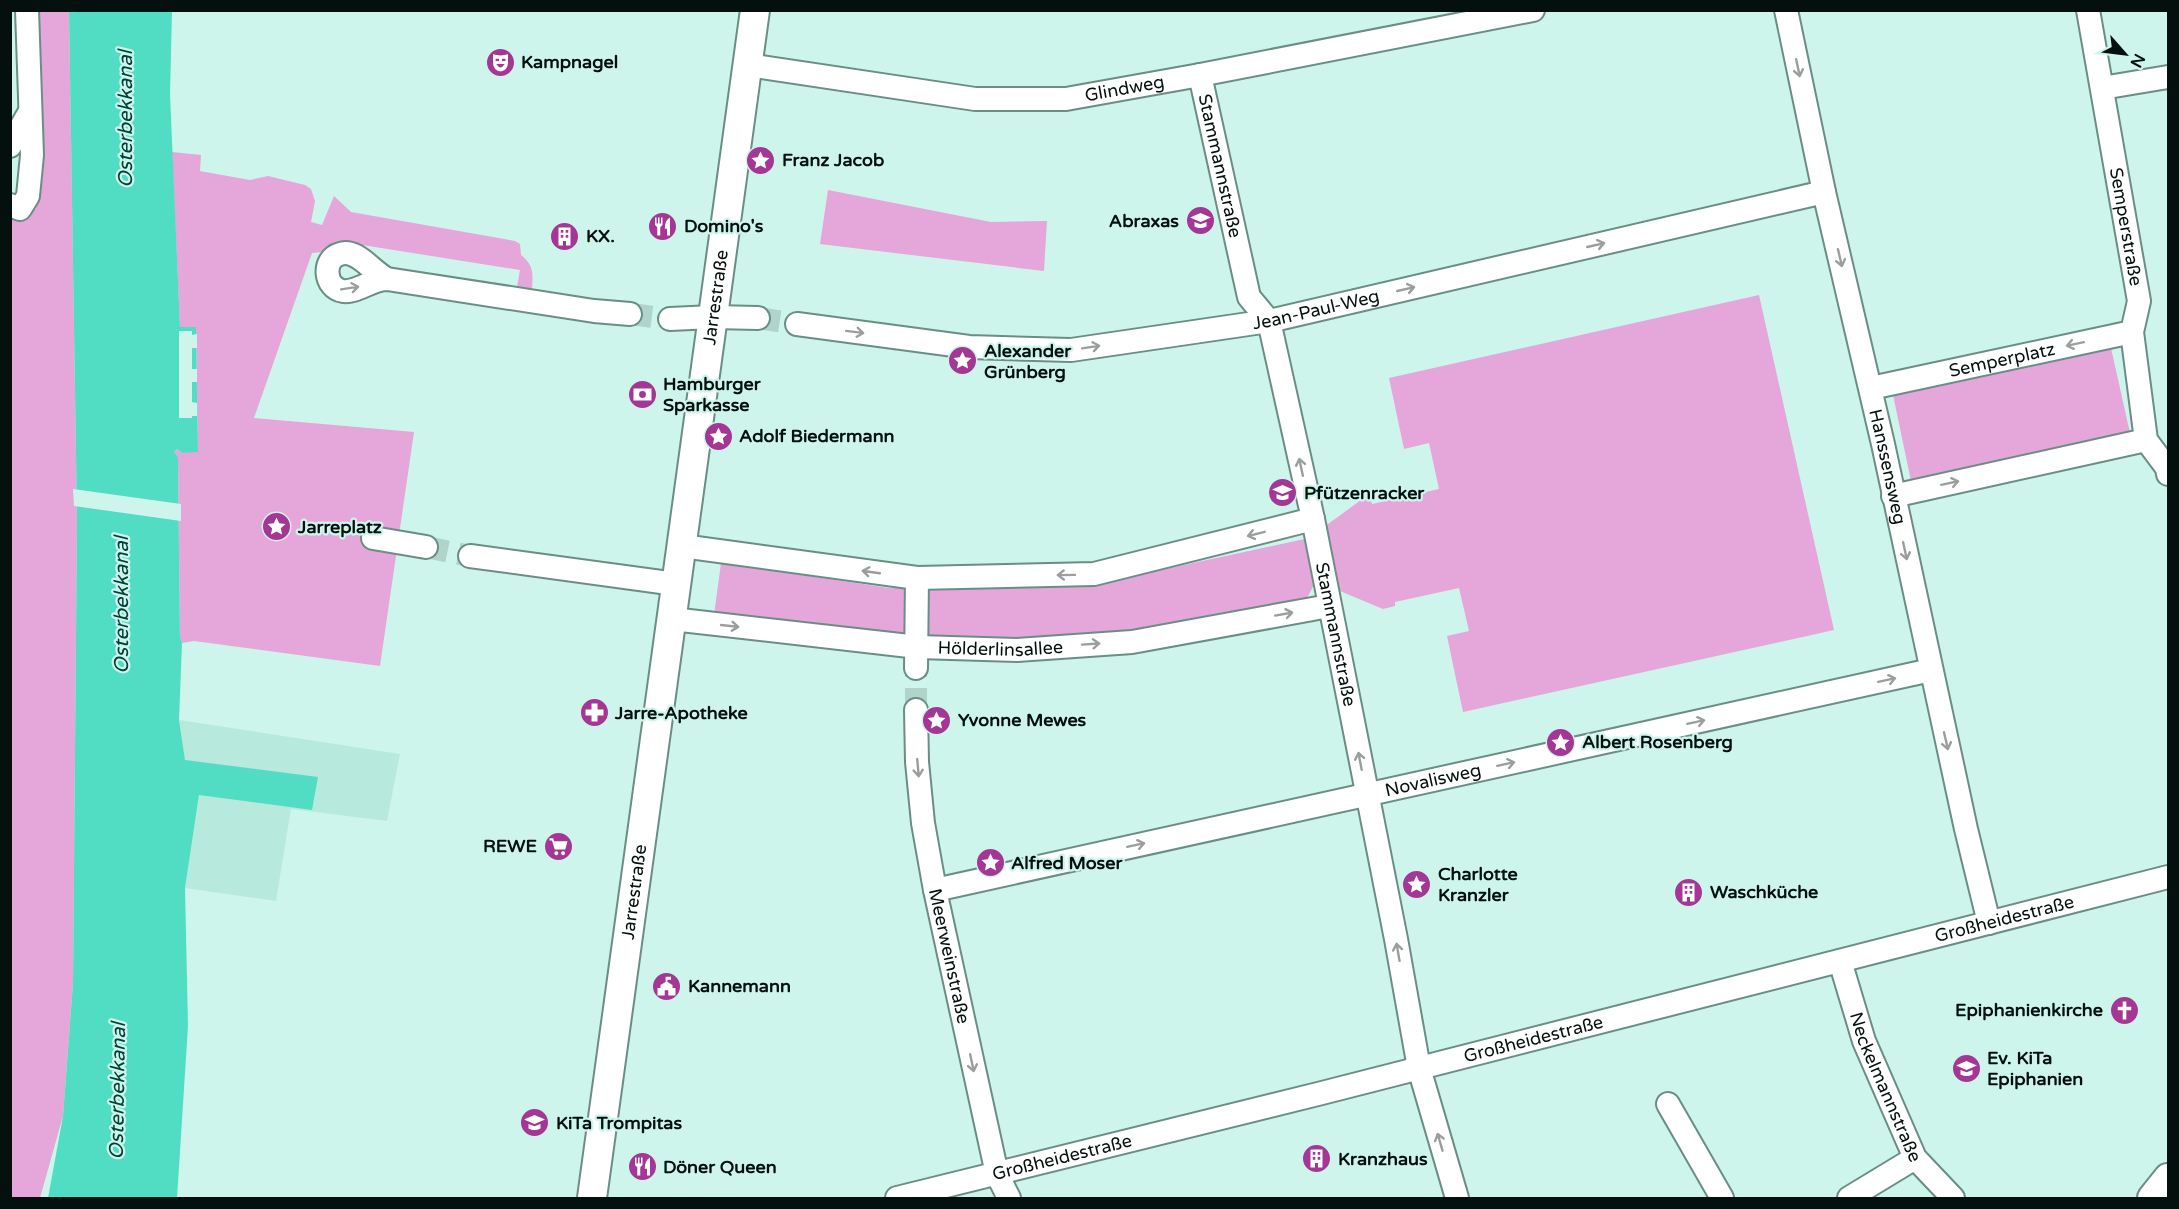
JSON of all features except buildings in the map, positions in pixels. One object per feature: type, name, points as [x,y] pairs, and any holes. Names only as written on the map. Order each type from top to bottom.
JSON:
[{"type":"street","points":[[10,205],[20,209],[28,196],[32,155],[27,10]]},
{"type":"street","name":"Jarrestraße","points":[[592,1198],[756,10]]},
{"type":"street","name":"Glindweg","points":[[748,65],[975,99],[1066,99],[1533,10]]},
{"type":"street","name":"Hanssensweg","points":[[1786,10],[1824,192],[1871,388],[1931,670],[1989,924]]},
{"type":"street","name":"Semperstraße","points":[[2088,10],[2139,302],[2132,332],[2146,440],[2169,474]]},
{"type":"street","name":"Stammannstraße","points":[[1200,75],[1250,297],[1269,321],[1313,519],[1419,1068],[1457,1198]]},
{"type":"street","points":[[2102,88],[2169,77]]},
{"type":"street","points":[[10,146],[29,113]]},
{"type":"street","name":"Jean-Paul-Weg","points":[[797,324],[969,347],[1071,350],[1269,321],[1824,192]]},
{"type":"street","points":[[387,279],[594,311],[630,314]]},
{"type":"street","points":[[670,319],[758,318]]},
{"type":"street","name":"Semperplatz","points":[[1871,388],[2132,332]]},
{"type":"street","points":[[1893,496],[2146,440]]},
{"type":"street","points":[[682,546],[917,578],[1094,574],[1313,519]]},
{"type":"street","points":[[373,538],[426,547]]},
{"type":"street","points":[[470,556],[676,584]]},
{"type":"street","points":[[917,578],[917,658]]},
{"type":"street","name":"Hölderlinsallee","points":[[672,620],[917,658],[1132,642],[1329,606]]},
{"type":"street","name":"Novalisweg","points":[[935,890],[1931,670]]},
{"type":"street","name":"Meerweinstraße","points":[[916,710],[917,762],[923,823],[935,890],[996,1174],[1009,1198]]},
{"type":"street","name":"Großheidestraße","points":[[897,1198],[2169,877]]},
{"type":"street","name":"Neckelmannstraße","points":[[1840,961],[1864,1041],[1915,1158],[1953,1198]]},
{"type":"street","points":[[1668,1104],[1722,1198]]},
{"type":"street","points":[[1849,1198],[1915,1158]]},
{"type":"street","points":[[2152,1198],[2169,1178]]},
{"type":"shaded area","points":[[34,11],[69,11],[77,518],[73,983],[63,1116],[40,1198],[10,1198],[10,210],[36,209]]},
{"type":"shaded area","points":[[172,152],[201,155],[200,171],[250,180],[268,176],[305,185],[311,189],[315,201],[311,222],[322,225],[334,196],[351,212],[515,241],[520,244],[521,255],[530,266],[532,289],[517,287],[520,270],[337,241],[324,252],[312,253],[254,418],[414,432],[380,666],[194,641],[182,643],[180,636],[178,457],[174,452],[177,449],[182,453],[198,451],[196,327],[180,327]]},
{"type":"shaded area","points":[[828,190],[991,222],[1047,221],[1044,271],[820,244]]},
{"type":"shaded area","points":[[1759,295],[1834,630],[1463,712],[1447,636],[1469,631],[1459,588],[1395,602],[1395,606],[1383,609],[1316,581],[1307,598],[1107,637],[913,637],[714,615],[721,563],[889,588],[1105,582],[1309,538],[1361,500],[1370,498],[1372,504],[1439,489],[1429,443],[1404,449],[1389,378]]},
{"type":"shaded area","points":[[2111,348],[2130,433],[1911,481],[1893,395]]},
{"type":"shaded area","points":[[179,720],[400,754],[387,821],[291,809],[276,901],[185,888],[199,795],[185,761]]},
{"type":"water","name":"Osterbekkanal","points":[[69,11],[172,11],[170,94],[180,327],[196,327],[198,452],[182,453],[177,449],[174,452],[178,457],[180,636],[182,643],[179,720],[185,760],[318,777],[312,810],[199,795],[185,888],[188,1026],[177,1198],[48,1198],[63,1116],[73,983],[77,518]]},
{"type":"pier","points":[[179,331],[192,331],[192,335],[197,334],[197,348],[192,348],[192,369],[197,369],[197,382],[192,382],[192,402],[197,403],[197,416],[192,416],[192,418],[179,418]]},
{"type":"pier","points":[[73,489],[181,504],[181,521],[74,506]]},
{"type":"tunnel","points":[[630,314],[670,319]]},
{"type":"tunnel","points":[[758,318],[797,324]]},
{"type":"tunnel","points":[[426,547],[470,556]]},
{"type":"tunnel","points":[[916,668],[916,710]]},
{"type":"place","name":"Kampnagel","points":[[500,62]]},
{"type":"place","name":"Franz Jacob","points":[[761,160]]},
{"type":"place","name":"Abraxas","points":[[1200,221]]},
{"type":"place","name":"Domino's","points":[[663,226]]},
{"type":"place","name":"KX.","points":[[565,236]]},
{"type":"place","name":"Alexander Grünberg","points":[[963,361]]},
{"type":"place","name":"Hamburger Sparkasse","points":[[642,394]]},
{"type":"place","name":"Adolf Biedermann","points":[[718,436]]},
{"type":"place","name":"Pfützenracker","points":[[1283,493]]},
{"type":"place","name":"Jarreplatz","points":[[277,527]]},
{"type":"place","name":"Jarre-Apotheke","points":[[594,713]]},
{"type":"place","name":"Yvonne Mewes","points":[[937,720]]},
{"type":"place","name":"Albert Rosenberg","points":[[1561,742]]},
{"type":"place","name":"REWE","points":[[558,846]]},
{"type":"place","name":"Alfred Moser","points":[[990,863]]},
{"type":"place","name":"Charlotte Kranzler","points":[[1417,884]]},
{"type":"place","name":"Waschküche","points":[[1689,892]]},
{"type":"place","name":"Kannemann","points":[[667,986]]},
{"type":"place","name":"Epiphanienkirche","points":[[2124,1010]]},
{"type":"place","name":"Ev. KiTa Epiphanien","points":[[1966,1068]]},
{"type":"place","name":"KiTa Trompitas","points":[[535,1123]]},
{"type":"place","name":"Kranzhaus","points":[[1317,1159]]},
{"type":"place","name":"Döner Queen","points":[[642,1167]]}]
